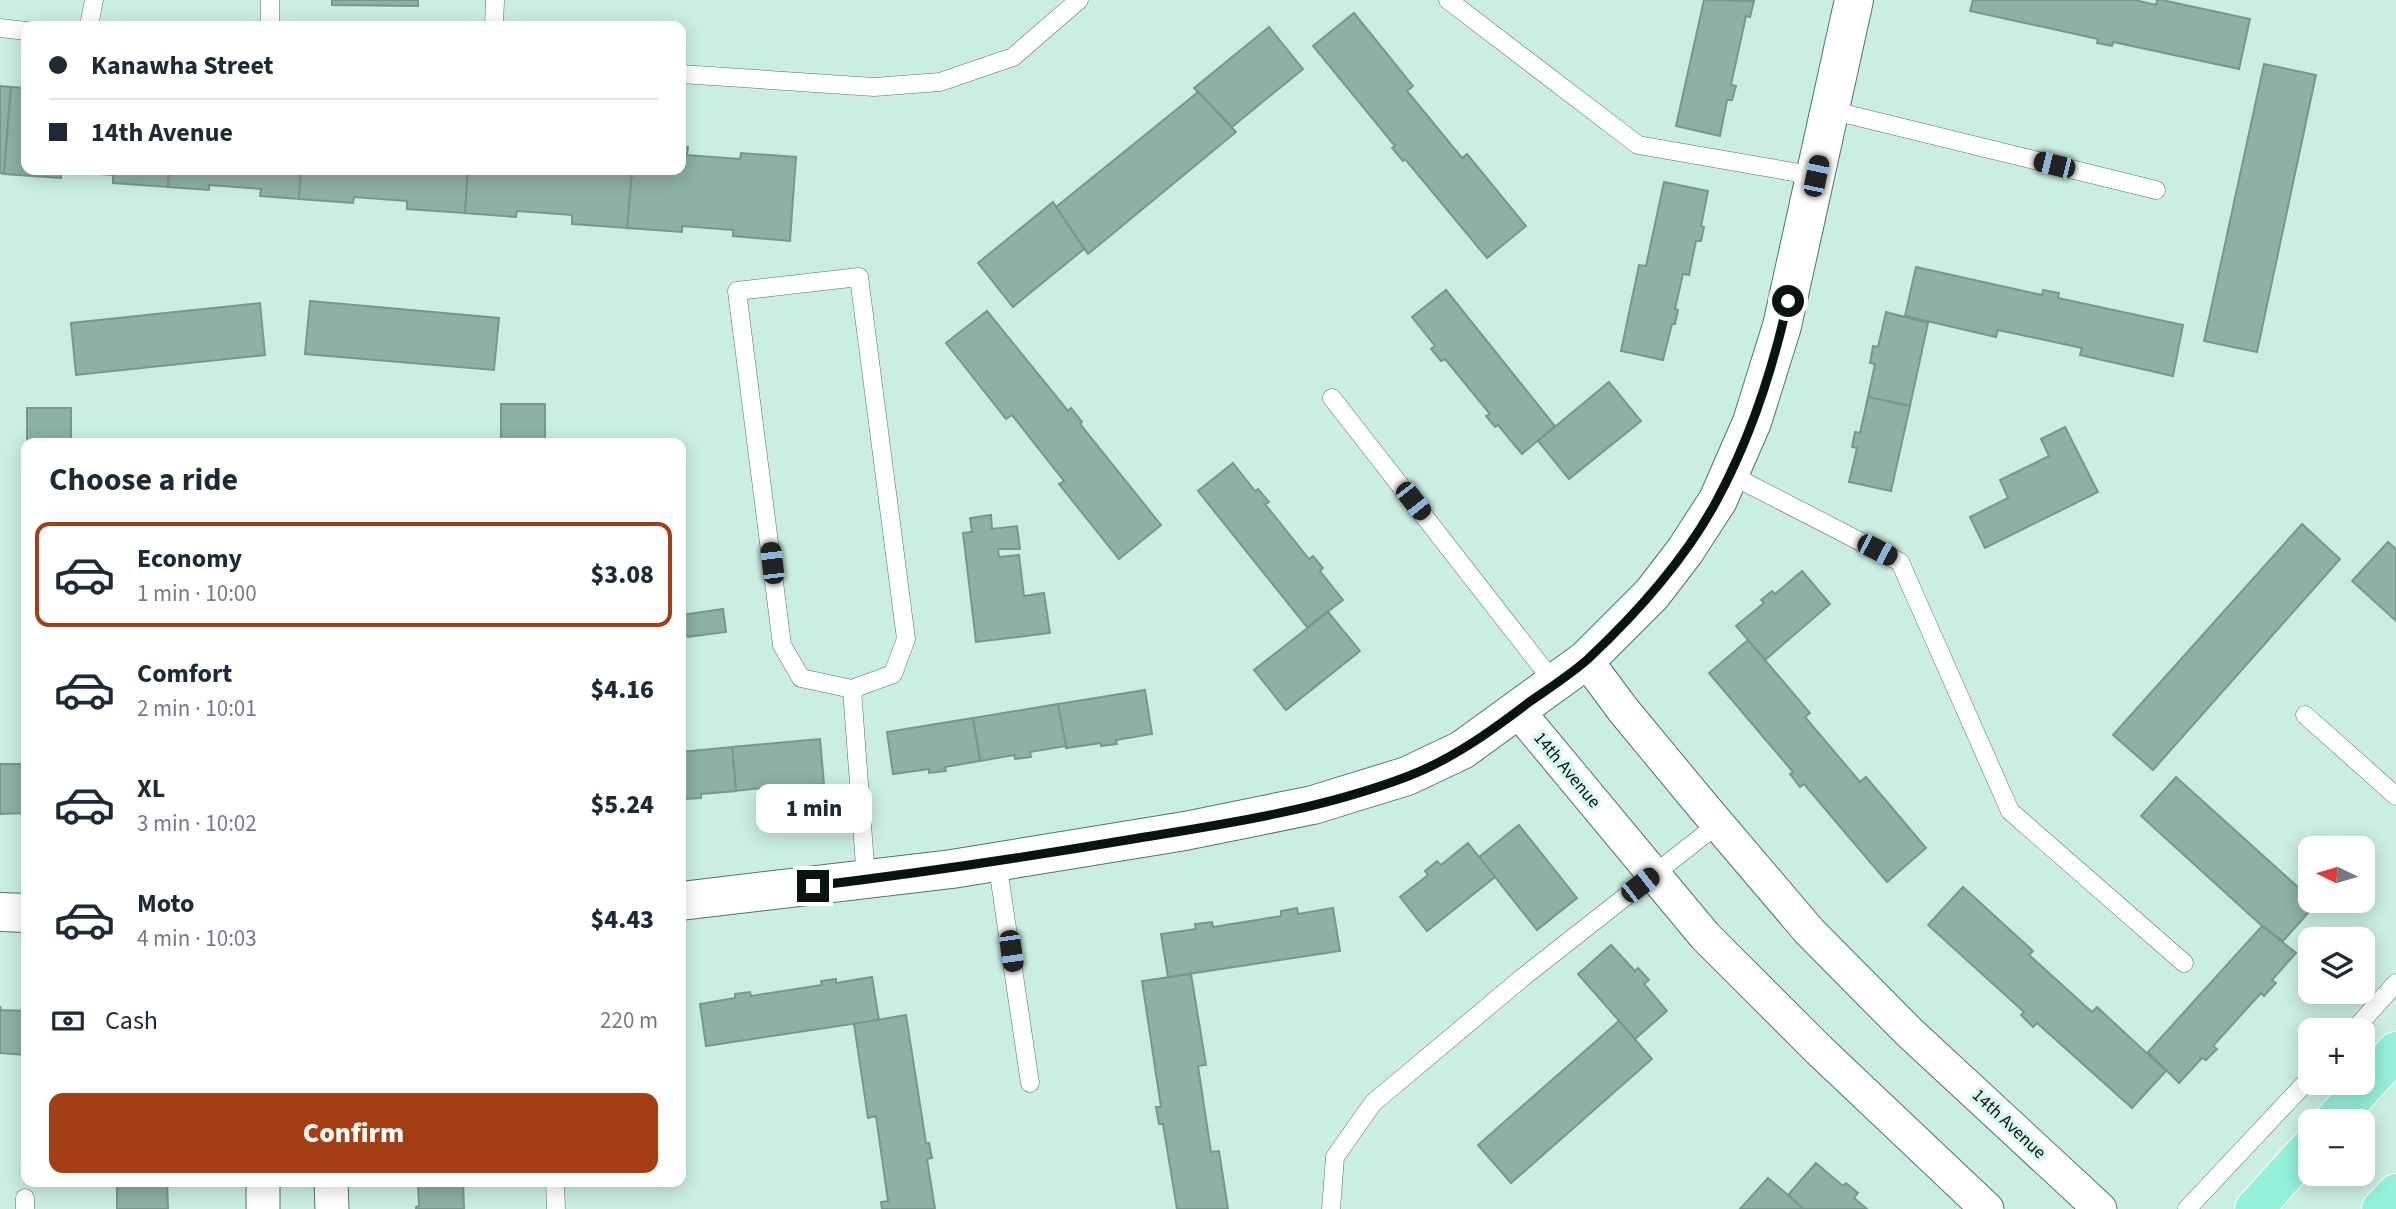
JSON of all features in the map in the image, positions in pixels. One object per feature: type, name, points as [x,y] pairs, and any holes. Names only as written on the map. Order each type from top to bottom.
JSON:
[{"type":"main road","points":[[2344,1109],[2396,1051]]},
{"type":"main road","points":[[2254,1209],[2298,1160]]},
{"type":"main road","points":[[2381,1209],[2396,1193]]},
{"type":"street","points":[[686,900],[997,861],[1185,831],[1313,805],[1407,776],[1462,750],[1555,684],[1586,660],[1652,594],[1685,551],[1717,500],[1752,422],[1782,326],[1854,0]]},
{"type":"street","name":"14th Avenue","points":[[1586,660],[1624,711],[1827,950],[1909,1032],[2100,1209]]},
{"type":"street","name":"14th Avenue","points":[[1518,711],[1705,936],[1809,1041],[1987,1209]]},
{"type":"street","points":[[0,912],[21,914]]},
{"type":"street","points":[[263,1187],[263,1209]]},
{"type":"street","points":[[331,1187],[332,1209]]},
{"type":"lane","points":[[90,21],[94,0]]},
{"type":"lane","points":[[270,0],[270,21]]},
{"type":"lane","points":[[494,21],[495,0]]},
{"type":"lane","points":[[686,74],[874,87],[940,82],[1013,57],[1079,0]]},
{"type":"lane","points":[[1448,0],[1638,145],[1816,176]]},
{"type":"lane","points":[[0,28],[21,30]]},
{"type":"lane","points":[[1830,110],[2155,190]]},
{"type":"lane","points":[[859,277],[906,639],[894,674],[852,689],[801,678],[782,645],[737,290],[859,277]]},
{"type":"lane","points":[[1332,398],[1555,684]]},
{"type":"lane","points":[[1729,474],[1900,562],[2010,811],[2184,963]]},
{"type":"lane","points":[[852,689],[866,879]]},
{"type":"lane","points":[[2305,715],[2396,796]]},
{"type":"lane","points":[[1331,1209],[1335,1157],[1373,1103],[1522,978],[1718,824]]},
{"type":"lane","points":[[997,861],[1030,1083]]},
{"type":"lane","points":[[2365,1018],[2396,983]]},
{"type":"lane","points":[[2187,1209],[2298,1091]]},
{"type":"lane","points":[[555,1187],[556,1209]]},
{"type":"building","points":[[332,0],[418,0],[418,6],[332,5]]},
{"type":"building","points":[[1704,0],[1754,1],[1750,17],[1746,16],[1731,85],[1736,86],[1732,100],[1727,100],[1720,136],[1676,126]]},
{"type":"building","points":[[1973,0],[2135,0],[2156,5],[2157,0],[2162,0],[2250,19],[2239,69],[2113,42],[2112,46],[2097,43],[2098,39],[1970,11]]},
{"type":"building","points":[[1354,13],[1413,86],[1407,91],[1462,158],[1467,154],[1526,226],[1487,258],[1405,159],[1403,161],[1392,148],[1395,146],[1313,46]]},
{"type":"building","points":[[1269,27],[1303,69],[1232,127],[1194,88]]},
{"type":"building","points":[[2264,64],[2316,75],[2257,352],[2204,341]]},
{"type":"building","points":[[0,86],[11,87],[4,174],[0,173]]},
{"type":"building","points":[[11,87],[21,88],[21,175],[61,175],[61,178],[4,174]]},
{"type":"building","points":[[1198,92],[1236,132],[1088,254],[1056,207]]},
{"type":"building","points":[[686,147],[687,155],[740,159],[741,153],[796,157],[790,241],[733,236],[733,230],[682,226],[682,232],[627,228],[632,175],[686,175]]},
{"type":"building","points":[[113,175],[169,175],[168,187],[113,183]]},
{"type":"building","points":[[169,175],[301,175],[299,199],[260,196],[261,189],[209,185],[209,190],[168,187]]},
{"type":"building","points":[[301,175],[468,175],[465,213],[407,209],[407,201],[354,197],[353,203],[299,199]]},
{"type":"building","points":[[468,175],[632,175],[627,228],[572,224],[572,215],[517,211],[516,217],[465,213]]},
{"type":"building","points":[[1664,182],[1708,191],[1701,241],[1696,241],[1689,275],[1683,274],[1675,309],[1678,310],[1675,324],[1672,324],[1663,360],[1621,351],[1639,265],[1646,266]]},
{"type":"building","points":[[1053,202],[1084,249],[1013,307],[978,263]]},
{"type":"building","points":[[1916,267],[2042,295],[2043,290],[2059,293],[2058,298],[2183,325],[2173,376],[2080,355],[2082,348],[1998,330],[1996,337],[1905,316]]},
{"type":"building","points":[[1446,290],[1555,426],[1522,454],[1498,425],[1495,427],[1486,416],[1490,414],[1445,359],[1441,361],[1431,349],[1435,346],[1412,317]]},
{"type":"building","points":[[310,301],[499,318],[494,370],[305,354]]},
{"type":"building","points":[[260,303],[265,355],[76,375],[71,323]]},
{"type":"building","points":[[987,311],[1068,411],[1071,408],[1082,422],[1080,424],[1161,525],[1119,559],[1059,484],[1064,481],[1012,415],[1006,419],[946,343]]},
{"type":"building","points":[[1886,312],[1928,323],[1910,406],[1868,397],[1875,364],[1870,363],[1873,346],[1878,347]]},
{"type":"building","points":[[1609,382],[1641,421],[1569,479],[1538,441]]},
{"type":"building","points":[[1868,397],[1910,406],[1891,491],[1849,482],[1857,448],[1852,447],[1855,432],[1860,433]]},
{"type":"building","points":[[501,404],[545,404],[545,438],[501,438]]},
{"type":"building","points":[[27,408],[71,408],[71,438],[27,438]]},
{"type":"building","points":[[2065,427],[2098,492],[1985,548],[1970,517],[2008,498],[2000,480],[2049,456],[2041,439]]},
{"type":"building","points":[[1233,463],[1255,491],[1258,489],[1269,502],[1265,504],[1309,559],[1313,556],[1323,568],[1320,571],[1343,600],[1307,627],[1198,491]]},
{"type":"building","points":[[991,515],[992,529],[1017,526],[1020,549],[998,549],[999,557],[1019,555],[1024,596],[1044,593],[1050,633],[976,642],[963,533],[972,532],[970,518]]},
{"type":"building","points":[[2302,524],[2340,559],[2153,770],[2113,735]]},
{"type":"building","points":[[2388,542],[2396,549],[2396,621],[2352,581]]},
{"type":"building","points":[[1802,571],[1830,604],[1765,660],[1736,626],[1764,603],[1761,600],[1772,591],[1775,594]]},
{"type":"building","points":[[723,609],[726,632],[688,637],[686,614]]},
{"type":"building","points":[[1328,612],[1360,651],[1286,710],[1254,670]]},
{"type":"building","points":[[1748,640],[1810,713],[1805,717],[1860,782],[1866,777],[1926,848],[1887,882],[1804,784],[1800,787],[1790,774],[1793,772],[1709,673]]},
{"type":"building","points":[[1145,690],[1152,734],[1116,740],[1117,744],[1101,746],[1101,743],[1066,748],[1058,704]]},
{"type":"building","points":[[1058,704],[1066,746],[1030,752],[1031,757],[1015,759],[1014,755],[980,761],[973,718]]},
{"type":"building","points":[[973,718],[980,761],[945,767],[946,771],[929,773],[929,769],[893,774],[887,732]]},
{"type":"building","points":[[820,739],[824,784],[787,787],[787,791],[772,792],[771,787],[736,791],[732,747]]},
{"type":"building","points":[[732,747],[736,791],[701,794],[701,798],[686,799],[686,752]]},
{"type":"building","points":[[0,764],[21,764],[21,813],[0,814]]},
{"type":"building","points":[[2176,777],[2298,887],[2298,914],[2307,914],[2283,941],[2262,926],[2141,816]]},
{"type":"building","points":[[1519,825],[1577,898],[1537,930],[1479,857]]},
{"type":"building","points":[[1468,843],[1495,877],[1427,931],[1400,897],[1428,875],[1425,871],[1437,861],[1441,865]]},
{"type":"building","points":[[1963,887],[2033,951],[2029,955],[2092,1012],[2097,1007],[2166,1071],[2132,1108],[2037,1023],[2033,1027],[2021,1015],[2024,1012],[1928,925]]},
{"type":"building","points":[[1297,908],[1298,914],[1333,908],[1340,951],[1168,977],[1161,934],[1196,929],[1195,924],[1212,922],[1213,927],[1281,916],[1281,911]]},
{"type":"building","points":[[2262,926],[2296,953],[2272,980],[2276,983],[2264,996],[2261,993],[2213,1046],[2217,1049],[2206,1060],[2202,1058],[2179,1083],[2148,1052]]},
{"type":"building","points":[[1611,945],[1635,971],[1638,968],[1649,980],[1644,984],[1667,1011],[1635,1039],[1578,974]]},
{"type":"building","points":[[1191,974],[1206,1065],[1198,1066],[1211,1152],[1219,1151],[1228,1209],[1177,1209],[1163,1124],[1159,1124],[1156,1107],[1161,1107],[1142,981]]},
{"type":"building","points":[[872,977],[879,1020],[706,1046],[700,1004],[735,998],[735,994],[750,992],[751,996],[822,985],[821,981],[836,979],[836,983]]},
{"type":"building","points":[[0,1006],[1,1010],[21,1011],[21,1055],[0,1053]]},
{"type":"building","points":[[906,1015],[926,1143],[929,1143],[932,1158],[927,1159],[935,1209],[882,1209],[881,1202],[888,1201],[876,1116],[868,1118],[854,1024]]},
{"type":"building","points":[[1619,1021],[1652,1059],[1511,1183],[1478,1145]]},
{"type":"building","points":[[1816,1163],[1843,1186],[1846,1183],[1858,1193],[1854,1198],[1867,1209],[1803,1209],[1788,1195]]},
{"type":"building","points":[[1768,1178],[1788,1195],[1803,1209],[1740,1209]]},
{"type":"building","points":[[117,1187],[167,1187],[168,1209],[117,1209]]},
{"type":"building","points":[[418,1187],[463,1187],[464,1209],[416,1209],[419,1206]]},
{"type":"route","points":[[813,886],[975,865],[1185,831],[1313,805],[1407,776],[1462,750],[1586,660],[1652,594],[1685,551],[1717,500],[1752,422],[1788,301]]}]
